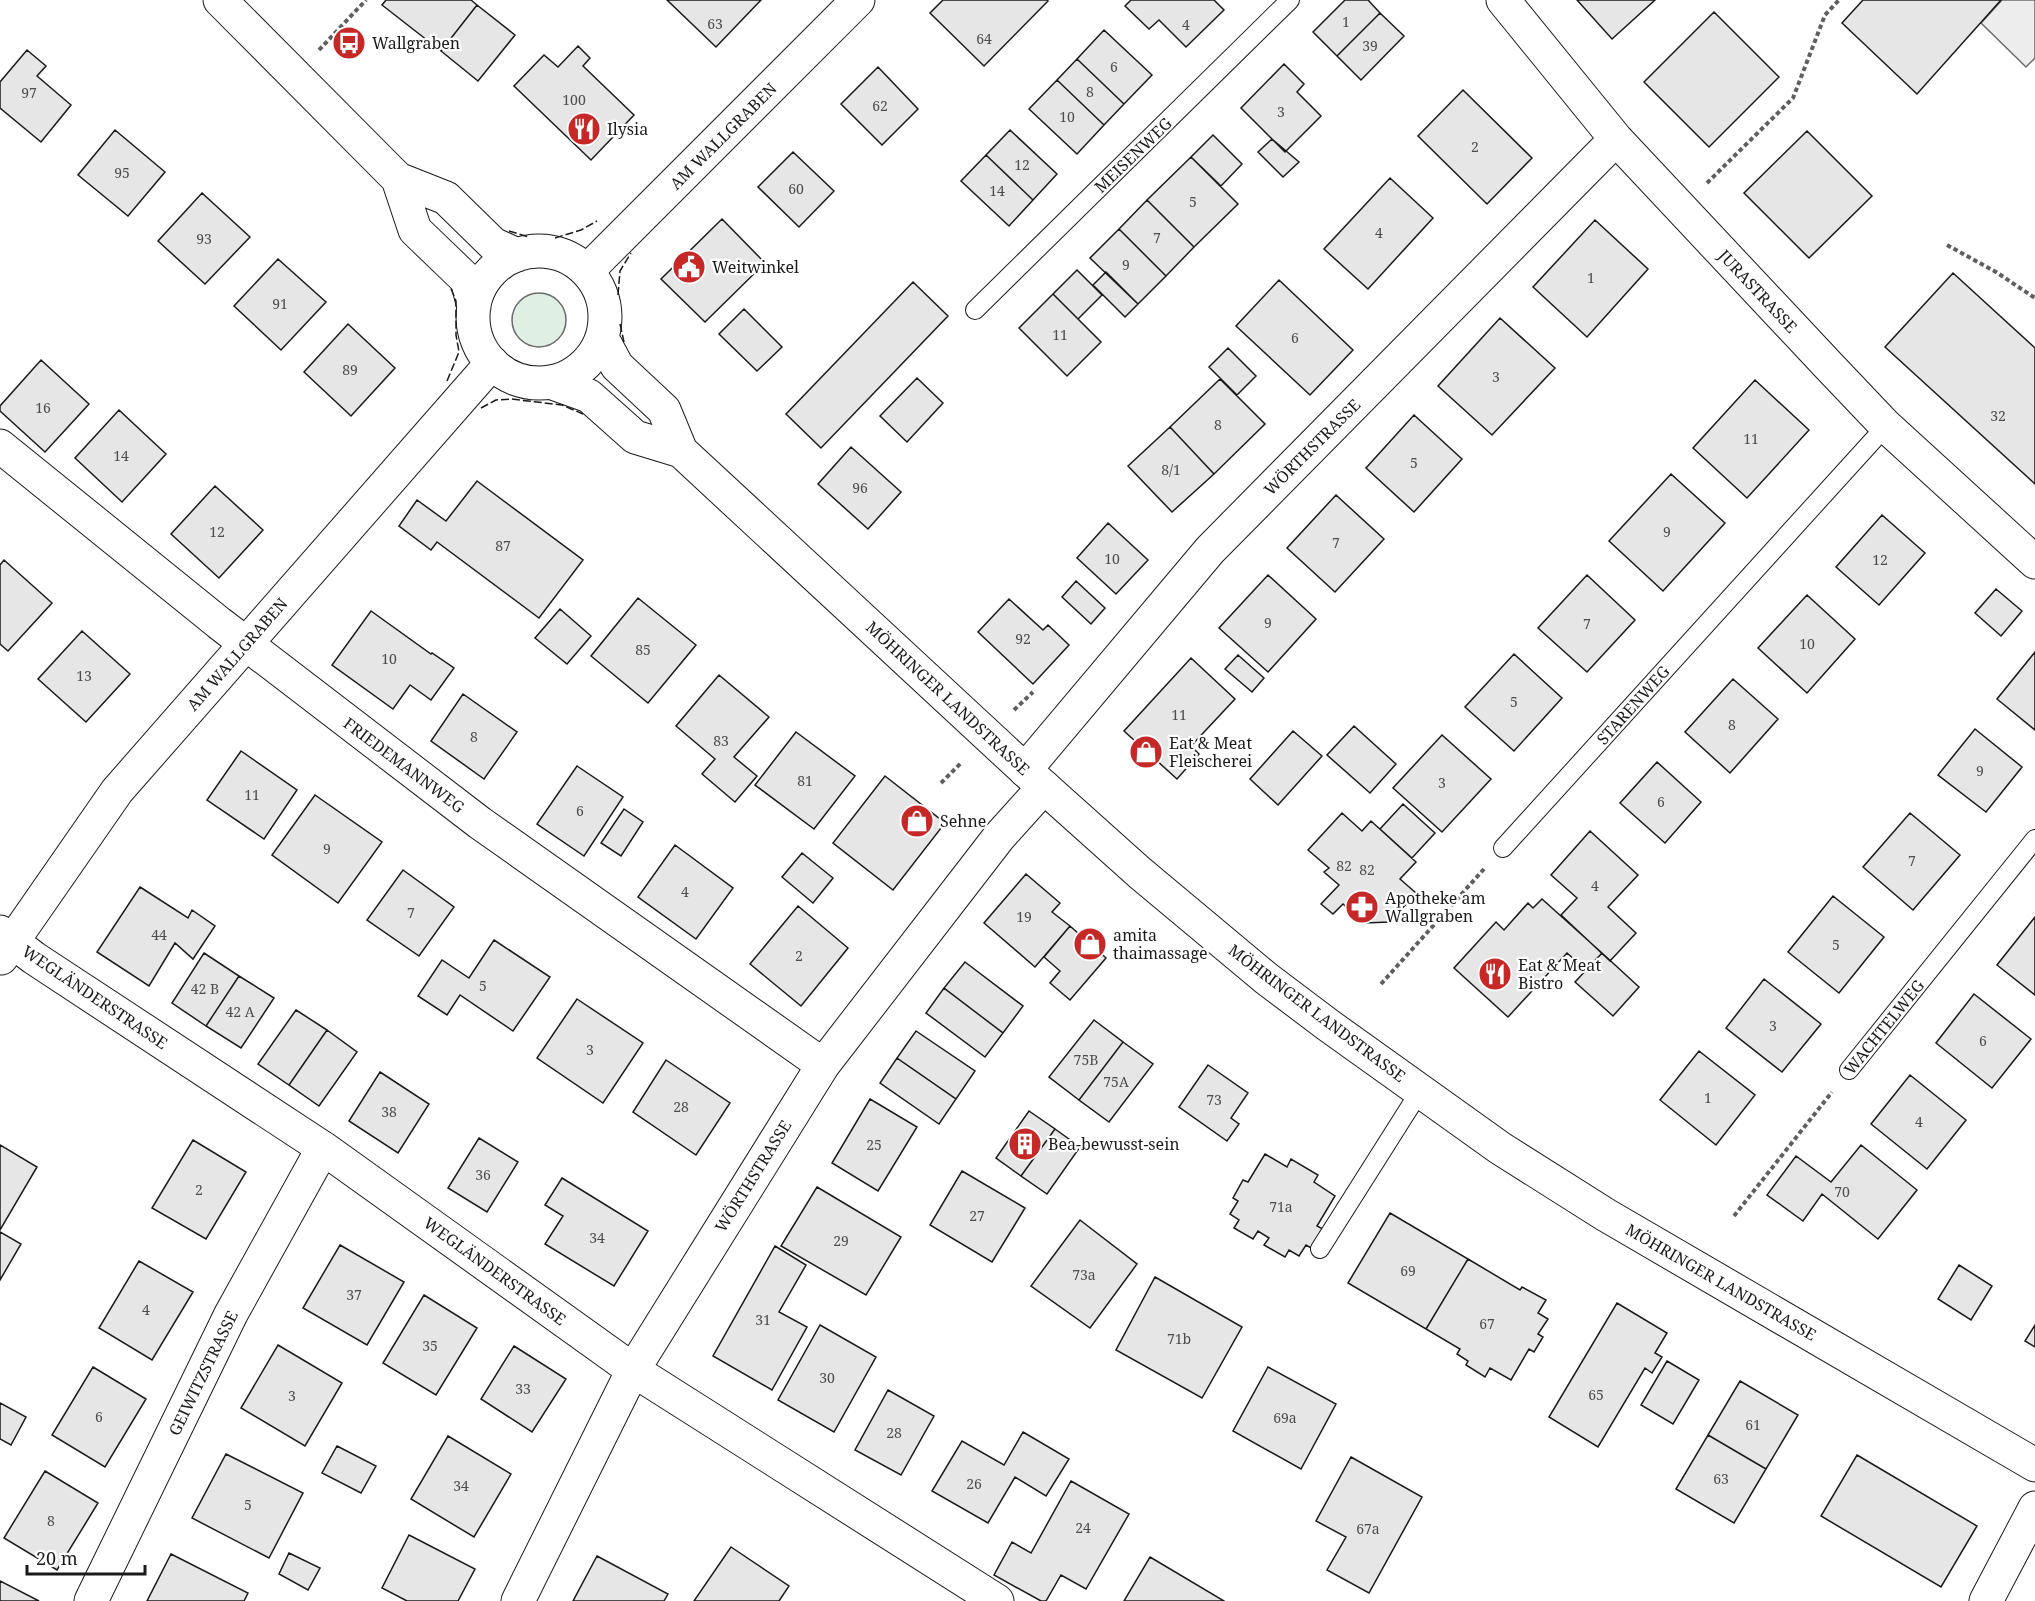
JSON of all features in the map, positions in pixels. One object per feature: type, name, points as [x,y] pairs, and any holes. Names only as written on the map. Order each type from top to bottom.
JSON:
[{"type":"street","name":"MÖHRINGER LANDSTRASSE","points":[[220,0],[398,179],[446,198],[493,244],[517,255]]},
{"type":"street","name":"AM WALLGRABEN","points":[[587,271],[858,0]]},
{"type":"street","name":"JURASTRASSE","points":[[1503,0],[1616,139],[1886,426],[2035,562]]},
{"type":"street","name":"WÖRTHSTRASSE","points":[[518,1601],[633,1370],[823,1065],[999,837],[1034,778],[1210,550],[1616,139]]},
{"type":"street","name":"MÖHRINGER LANDSTRASSE","points":[[398,179],[415,230],[466,280],[474,307]]},
{"type":"street","name":"MÖHRINGER LANDSTRASSE","points":[[536,251],[554,252],[572,259],[587,271],[596,282],[602,296],[605,324],[596,352],[587,363],[570,376],[550,382],[529,382],[509,376],[492,363],[480,346],[474,327],[474,307],[479,290],[488,275],[501,263],[517,255],[536,251]]},
{"type":"street","name":"MÖHRINGER LANDSTRASSE","points":[[602,339],[617,366],[664,410],[681,451],[1034,778],[1140,873],[1267,979],[1500,1148],[1606,1215],[2035,1465]]},
{"type":"street","name":"AM WALLGRABEN","points":[[4,944],[117,791],[492,363]]},
{"type":"street","name":"MÖHRINGER LANDSTRASSE","points":[[550,382],[590,396],[635,437],[681,451]]},
{"type":"street","name":"FRIEDEMANNWEG","points":[[0,446],[245,644],[480,823],[823,1065]]},
{"type":"street","name":"WEGLÄNDERSTRASSE","points":[[4,944],[34,958],[323,1148],[633,1370],[997,1601]]},
{"type":"street","name":"GEIWITZSTRASSE","points":[[91,1601],[231,1314],[323,1148]]},
{"type":"street","points":[[1986,1601],[2035,1508]]},
{"type":"lane","name":"MEISENWEG","points":[[975,310],[1290,0]]},
{"type":"lane","name":"STARENWEG","points":[[1503,848],[1886,426]]},
{"type":"lane","name":"WACHTELWEG","points":[[1849,1071],[2035,839]]},
{"type":"lane","points":[[1320,1249],[1420,1091]]},
{"type":"path","points":[[294,76],[366,0]]},
{"type":"path","points":[[1681,209],[1793,98],[1825,15],[1839,0]]},
{"type":"path","points":[[1947,245],[1996,272],[2035,298]]},
{"type":"path","points":[[1381,984],[1503,848]]},
{"type":"path","name":"WACHTELWEG","points":[[1734,1216],[1849,1071]]},
{"type":"green space","points":[[534,293],[544,293],[554,297],[562,305],[566,320],[562,335],[554,343],[544,347],[534,347],[524,343],[516,335],[512,325],[512,315],[516,305],[524,297]]},
{"type":"shaded area","points":[[2002,0],[2035,0],[2035,58],[2026,67],[1981,23]]},
{"type":"building","points":[[386,0],[471,0],[477,5],[441,51],[382,5]]},
{"type":"building","points":[[667,0],[761,0],[716,47]]},
{"type":"building","points":[[943,0],[1048,1],[984,66],[930,13]]},
{"type":"building","points":[[1131,0],[1214,0],[1224,10],[1186,47],[1159,20],[1149,29],[1125,6]]},
{"type":"building","points":[[1345,0],[1368,0],[1380,13],[1337,56],[1313,32]]},
{"type":"building","points":[[1577,0],[1655,0],[1612,39]]},
{"type":"building","points":[[1863,0],[2001,0],[1917,94],[1842,23]]},
{"type":"building","points":[[477,5],[515,35],[478,81],[441,51]]},
{"type":"building","points":[[1714,12],[1779,77],[1709,147],[1644,82]]},
{"type":"building","points":[[1380,13],[1404,36],[1361,80],[1337,56]]},
{"type":"building","points":[[1104,30],[1152,75],[1124,104],[1077,59]]},
{"type":"building","points":[[578,46],[590,58],[583,66],[634,115],[591,160],[514,86],[544,55],[558,67]]},
{"type":"building","points":[[27,50],[46,66],[37,76],[71,105],[41,142],[0,108],[0,82]]},
{"type":"building","points":[[1077,59],[1124,104],[1104,125],[1057,80]]},
{"type":"building","points":[[1284,64],[1304,84],[1297,92],[1321,116],[1285,152],[1241,108]]},
{"type":"building","points":[[878,67],[918,109],[882,145],[841,104]]},
{"type":"building","points":[[1057,80],[1104,125],[1077,154],[1029,109]]},
{"type":"building","points":[[1463,90],[1532,158],[1487,204],[1418,136]]},
{"type":"building","points":[[115,130],[165,172],[128,216],[78,175]]},
{"type":"building","points":[[1010,130],[1057,174],[1033,200],[986,155]]},
{"type":"building","points":[[1807,131],[1872,196],[1809,258],[1744,193]]},
{"type":"building","points":[[1213,135],[1242,164],[1221,186],[1191,157]]},
{"type":"building","points":[[1272,139],[1299,162],[1283,177],[1258,152]]},
{"type":"building","points":[[793,152],[834,191],[799,227],[758,187]]},
{"type":"building","points":[[986,155],[1033,200],[1009,226],[961,181]]},
{"type":"building","points":[[1191,157],[1238,204],[1194,247],[1147,200]]},
{"type":"building","points":[[1390,178],[1433,218],[1368,289],[1324,249]]},
{"type":"building","points":[[202,193],[250,237],[205,284],[158,241]]},
{"type":"building","points":[[1147,200],[1194,247],[1166,276],[1119,229]]},
{"type":"building","points":[[722,219],[765,263],[705,322],[661,279]]},
{"type":"building","points":[[1595,220],[1648,269],[1587,337],[1533,287]]},
{"type":"building","points":[[1119,229],[1166,276],[1138,304],[1090,258]]},
{"type":"building","points":[[278,259],[326,302],[281,350],[234,306]]},
{"type":"building","points":[[1077,270],[1102,295],[1078,319],[1053,294]]},
{"type":"building","points":[[1106,272],[1138,304],[1125,317],[1093,285]]},
{"type":"building","points":[[1953,273],[2035,348],[2035,484],[1885,347]]},
{"type":"building","points":[[1279,280],[1353,350],[1310,395],[1236,326]]},
{"type":"building","points":[[913,282],[948,316],[821,448],[786,414]]},
{"type":"building","points":[[1053,294],[1101,342],[1067,376],[1019,328]]},
{"type":"building","points":[[744,309],[782,347],[757,371],[719,334]]},
{"type":"building","points":[[1500,318],[1555,368],[1492,435],[1438,386]]},
{"type":"building","points":[[348,324],[395,368],[351,416],[304,372]]},
{"type":"building","points":[[1228,348],[1256,376],[1237,395],[1209,367]]},
{"type":"building","points":[[41,360],[89,404],[45,452],[0,411],[0,406]]},
{"type":"building","points":[[917,378],[943,403],[907,442],[880,416]]},
{"type":"building","points":[[1220,379],[1265,424],[1214,474],[1170,427]]},
{"type":"building","points":[[1755,380],[1809,430],[1747,498],[1693,448]]},
{"type":"building","points":[[119,410],[166,454],[122,502],[75,458]]},
{"type":"building","points":[[1414,415],[1462,459],[1414,512],[1366,468]]},
{"type":"building","points":[[1170,427],[1214,474],[1172,512],[1128,466]]},
{"type":"building","points":[[851,447],[901,492],[868,529],[818,484]]},
{"type":"building","points":[[1671,474],[1725,523],[1663,591],[1609,541]]},
{"type":"building","points":[[477,481],[583,560],[539,618],[437,542],[431,550],[399,526],[417,500],[446,521]]},
{"type":"building","points":[[215,486],[263,530],[219,578],[171,534]]},
{"type":"building","points":[[1336,495],[1384,539],[1335,592],[1287,548]]},
{"type":"building","points":[[1882,515],[1925,553],[1879,605],[1836,567]]},
{"type":"building","points":[[1108,523],[1148,560],[1116,594],[1077,558]]},
{"type":"building","points":[[4,560],[52,603],[8,651],[0,644],[0,565]]},
{"type":"building","points":[[1268,575],[1316,619],[1268,672],[1219,628]]},
{"type":"building","points":[[1587,575],[1635,620],[1587,672],[1538,628]]},
{"type":"building","points":[[1076,581],[1105,608],[1091,624],[1062,597]]},
{"type":"building","points":[[1996,589],[2022,611],[2001,636],[1975,613]]},
{"type":"building","points":[[1807,595],[1855,639],[1807,693],[1758,648]]},
{"type":"building","points":[[638,598],[696,645],[648,703],[591,656]]},
{"type":"building","points":[[1009,599],[1043,630],[1048,625],[1069,645],[1033,684],[978,632]]},
{"type":"building","points":[[560,609],[591,636],[567,664],[535,638]]},
{"type":"building","points":[[371,611],[454,668],[431,700],[410,685],[393,709],[332,665]]},
{"type":"building","points":[[82,631],[130,674],[86,722],[38,679]]},
{"type":"building","points":[[2035,652],[2035,730],[1997,699]]},
{"type":"building","points":[[1514,654],[1562,698],[1514,751],[1465,707]]},
{"type":"building","points":[[1238,655],[1264,678],[1252,692],[1225,669]]},
{"type":"building","points":[[1191,658],[1235,699],[1191,746],[1199,754],[1177,779],[1124,731]]},
{"type":"building","points":[[719,675],[769,717],[734,757],[757,776],[735,802],[702,774],[715,759],[676,726]]},
{"type":"building","points":[[1733,679],[1778,719],[1730,773],[1685,732]]},
{"type":"building","points":[[463,694],[517,732],[484,779],[431,741]]},
{"type":"building","points":[[1354,726],[1396,764],[1370,793],[1327,755]]},
{"type":"building","points":[[1975,729],[2022,767],[1986,812],[1938,775]]},
{"type":"building","points":[[1293,731],[1322,756],[1278,805],[1250,779]]},
{"type":"building","points":[[796,732],[855,776],[814,829],[755,785]]},
{"type":"building","points":[[1442,735],[1491,779],[1442,832],[1393,788]]},
{"type":"building","points":[[241,751],[297,790],[264,839],[207,800]]},
{"type":"building","points":[[1657,762],[1701,802],[1665,843],[1620,803]]},
{"type":"building","points":[[577,766],[623,797],[584,856],[537,824]]},
{"type":"building","points":[[885,776],[945,823],[893,890],[833,843]]},
{"type":"building","points":[[315,795],[382,842],[338,903],[272,855]]},
{"type":"building","points":[[1403,804],[1435,833],[1412,858],[1380,829]]},
{"type":"building","points":[[624,809],[643,822],[621,856],[601,843]]},
{"type":"building","points":[[1342,813],[1362,831],[1371,821],[1416,862],[1400,879],[1416,893],[1390,922],[1364,923],[1343,904],[1333,914],[1321,904],[1339,885],[1324,872],[1329,868],[1308,850]]},
{"type":"building","points":[[1910,813],[1960,855],[1913,910],[1863,867]]},
{"type":"building","points":[[1590,831],[1638,875],[1608,907],[1636,933],[1610,961],[1561,915],[1577,898],[1551,875]]},
{"type":"building","points":[[675,845],[733,888],[696,939],[638,897]]},
{"type":"building","points":[[802,853],[833,878],[813,903],[782,877]]},
{"type":"building","points":[[403,870],[454,907],[419,956],[367,920]]},
{"type":"building","points":[[1026,874],[1060,903],[1052,912],[1070,926],[1035,967],[984,923]]},
{"type":"building","points":[[140,887],[188,918],[192,910],[215,926],[193,959],[175,943],[149,986],[97,952]]},
{"type":"building","points":[[1833,896],[1884,937],[1839,993],[1788,952]]},
{"type":"building","points":[[1542,899],[1602,953],[1586,970],[1567,953],[1508,1017],[1454,968],[1496,922],[1504,930],[1528,903],[1533,908]]},
{"type":"building","points":[[798,906],[848,948],[801,1006],[750,964]]},
{"type":"building","points":[[2035,917],[2035,995],[1997,965]]},
{"type":"building","points":[[1070,926],[1106,958],[1070,1000],[1050,983],[1060,971],[1044,957]]},
{"type":"building","points":[[494,940],[550,977],[513,1031],[460,995],[447,1015],[418,996],[442,960],[469,978]]},
{"type":"building","points":[[204,953],[239,976],[206,1026],[172,1003]]},
{"type":"building","points":[[1602,953],[1639,987],[1613,1016],[1575,982]]},
{"type":"building","points":[[965,962],[1023,1006],[1003,1033],[944,988]]},
{"type":"building","points":[[239,976],[274,998],[241,1048],[206,1026]]},
{"type":"building","points":[[1764,979],[1821,1024],[1782,1072],[1726,1028]]},
{"type":"building","points":[[944,988],[1003,1033],[985,1057],[926,1013]]},
{"type":"building","points":[[1974,994],[2031,1039],[1992,1088],[1936,1043]]},
{"type":"building","points":[[577,999],[643,1043],[603,1103],[537,1058]]},
{"type":"building","points":[[296,1010],[327,1030],[289,1085],[258,1064]]},
{"type":"building","points":[[1094,1020],[1123,1042],[1079,1100],[1049,1077]]},
{"type":"building","points":[[327,1030],[357,1052],[319,1106],[289,1085]]},
{"type":"building","points":[[916,1031],[975,1071],[956,1099],[897,1058]]},
{"type":"building","points":[[1123,1042],[1153,1064],[1109,1122],[1079,1100]]},
{"type":"building","points":[[1699,1051],[1755,1095],[1716,1145],[1660,1100]]},
{"type":"building","points":[[897,1058],[956,1099],[939,1124],[880,1083]]},
{"type":"building","points":[[666,1060],[730,1103],[696,1155],[633,1112]]},
{"type":"building","points":[[1208,1065],[1248,1093],[1231,1118],[1239,1124],[1227,1141],[1179,1107]]},
{"type":"building","points":[[380,1072],[429,1104],[398,1153],[349,1121]]},
{"type":"building","points":[[1910,1075],[1966,1120],[1927,1169],[1871,1124]]},
{"type":"building","points":[[870,1099],[917,1127],[878,1191],[832,1163]]},
{"type":"building","name":"Bea-bewusst-sein","points":[[1029,1111],[1055,1129],[1021,1176],[996,1158]]},
{"type":"building","points":[[1055,1129],[1080,1147],[1047,1194],[1021,1176]]},
{"type":"building","points":[[479,1138],[518,1162],[487,1212],[448,1188]]},
{"type":"building","points":[[193,1140],[246,1172],[206,1239],[152,1208]]},
{"type":"building","points":[[0,1145],[37,1167],[0,1230]]},
{"type":"building","points":[[1861,1145],[1917,1190],[1878,1239],[1822,1194],[1803,1221],[1767,1195],[1796,1156],[1831,1182]]},
{"type":"building","points":[[1265,1154],[1287,1167],[1291,1159],[1318,1175],[1314,1182],[1335,1196],[1317,1226],[1323,1229],[1311,1248],[1306,1245],[1299,1256],[1289,1250],[1285,1257],[1264,1245],[1269,1238],[1258,1231],[1253,1239],[1234,1228],[1239,1220],[1230,1214],[1238,1201],[1233,1198],[1243,1180],[1248,1182]]},
{"type":"building","points":[[962,1171],[1025,1208],[992,1262],[930,1225]]},
{"type":"building","points":[[562,1178],[648,1231],[614,1286],[545,1244],[563,1216],[545,1205]]},
{"type":"building","points":[[817,1187],[901,1237],[866,1295],[781,1246]]},
{"type":"building","points":[[1390,1213],[1468,1259],[1426,1329],[1348,1283]]},
{"type":"building","points":[[1080,1220],[1137,1264],[1090,1328],[1031,1286]]},
{"type":"building","points":[[0,1232],[21,1244],[0,1280]]},
{"type":"building","points":[[340,1245],[404,1282],[367,1345],[303,1308]]},
{"type":"building","points":[[775,1246],[806,1265],[779,1312],[807,1327],[772,1390],[713,1356]]},
{"type":"building","points":[[1468,1259],[1520,1290],[1522,1287],[1546,1300],[1538,1313],[1548,1319],[1538,1334],[1543,1337],[1534,1352],[1529,1349],[1511,1380],[1490,1368],[1485,1377],[1466,1365],[1468,1361],[1457,1354],[1460,1349],[1426,1329]]},
{"type":"building","points":[[139,1261],[193,1292],[152,1360],[99,1328]]},
{"type":"building","points":[[1959,1265],[1992,1286],[1971,1320],[1938,1299]]},
{"type":"building","points":[[1155,1277],[1242,1327],[1202,1398],[1116,1350]]},
{"type":"building","points":[[424,1295],[477,1328],[436,1395],[383,1363]]},
{"type":"building","points":[[1617,1303],[1667,1333],[1655,1353],[1662,1357],[1652,1373],[1645,1368],[1598,1447],[1549,1417]]},
{"type":"building","points":[[820,1325],[876,1357],[834,1432],[778,1400]]},
{"type":"building","points":[[2035,1325],[2035,1347],[2025,1341]]},
{"type":"building","points":[[278,1345],[342,1383],[305,1446],[241,1408]]},
{"type":"building","points":[[514,1346],[566,1379],[532,1432],[481,1399]]},
{"type":"building","points":[[1667,1361],[1699,1380],[1673,1424],[1641,1405]]},
{"type":"building","points":[[93,1367],[146,1399],[105,1467],[52,1435]]},
{"type":"building","points":[[1268,1367],[1336,1404],[1301,1469],[1233,1431]]},
{"type":"building","points":[[1740,1381],[1798,1415],[1766,1469],[1708,1435]]},
{"type":"building","points":[[888,1390],[934,1416],[901,1475],[855,1450]]},
{"type":"building","points":[[0,1403],[26,1417],[11,1445],[0,1439]]},
{"type":"building","points":[[1023,1432],[1069,1459],[1046,1496],[1015,1477],[988,1523],[932,1491],[962,1441],[1004,1465]]},
{"type":"building","points":[[1708,1435],[1766,1469],[1734,1523],[1676,1489]]},
{"type":"building","points":[[448,1436],[511,1474],[474,1537],[411,1499]]},
{"type":"building","points":[[337,1446],[376,1466],[361,1493],[322,1473]]},
{"type":"building","points":[[226,1454],[303,1493],[269,1558],[192,1518]]},
{"type":"building","points":[[1857,1455],[1977,1526],[1941,1587],[1821,1516]]},
{"type":"building","points":[[1351,1457],[1422,1497],[1369,1593],[1327,1570],[1346,1537],[1316,1521]]},
{"type":"building","points":[[45,1471],[98,1503],[57,1570],[4,1538]]},
{"type":"building","points":[[1071,1481],[1129,1514],[1086,1589],[1061,1575],[1046,1601],[1041,1601],[994,1575],[1012,1542],[1031,1553]]},
{"type":"building","points":[[409,1535],[475,1569],[458,1601],[407,1601],[382,1588]]},
{"type":"building","points":[[731,1547],[789,1586],[779,1601],[694,1601]]},
{"type":"building","points":[[289,1553],[320,1568],[308,1590],[279,1574]]},
{"type":"building","points":[[171,1554],[248,1593],[244,1601],[147,1601]]},
{"type":"building","points":[[597,1556],[668,1594],[664,1601],[573,1601]]},
{"type":"building","points":[[1150,1557],[1224,1601],[1124,1601]]},
{"type":"building","points":[[0,1581],[39,1601],[0,1601]]},
{"type":"fence","points":[[555,238],[581,230],[597,221]]},
{"type":"fence","points":[[509,231],[529,237]]},
{"type":"fence","points":[[618,295],[620,271],[631,253]]},
{"type":"fence","points":[[447,381],[459,352],[456,335],[456,301],[450,286]]},
{"type":"fence","points":[[620,324],[624,342]]},
{"type":"fence","points":[[481,408],[496,400],[511,399],[562,405],[583,414]]},
{"type":"place","name":"Wallgraben","points":[[349,43]]},
{"type":"place","name":"Ilysia","points":[[584,129]]},
{"type":"place","name":"Weitwinkel","points":[[689,267]]},
{"type":"place","name":"Eat & Meat Fleischerei","points":[[1146,752]]},
{"type":"place","name":"Sehne","points":[[917,821]]},
{"type":"place","name":"Apotheke am Wallgraben","points":[[1362,907]]},
{"type":"place","name":"amita thaimassage","points":[[1090,944]]},
{"type":"place","name":"Eat & Meat Bistro","points":[[1495,974]]},
{"type":"place","name":"Bea-bewusst-sein","points":[[1025,1144]]}]
